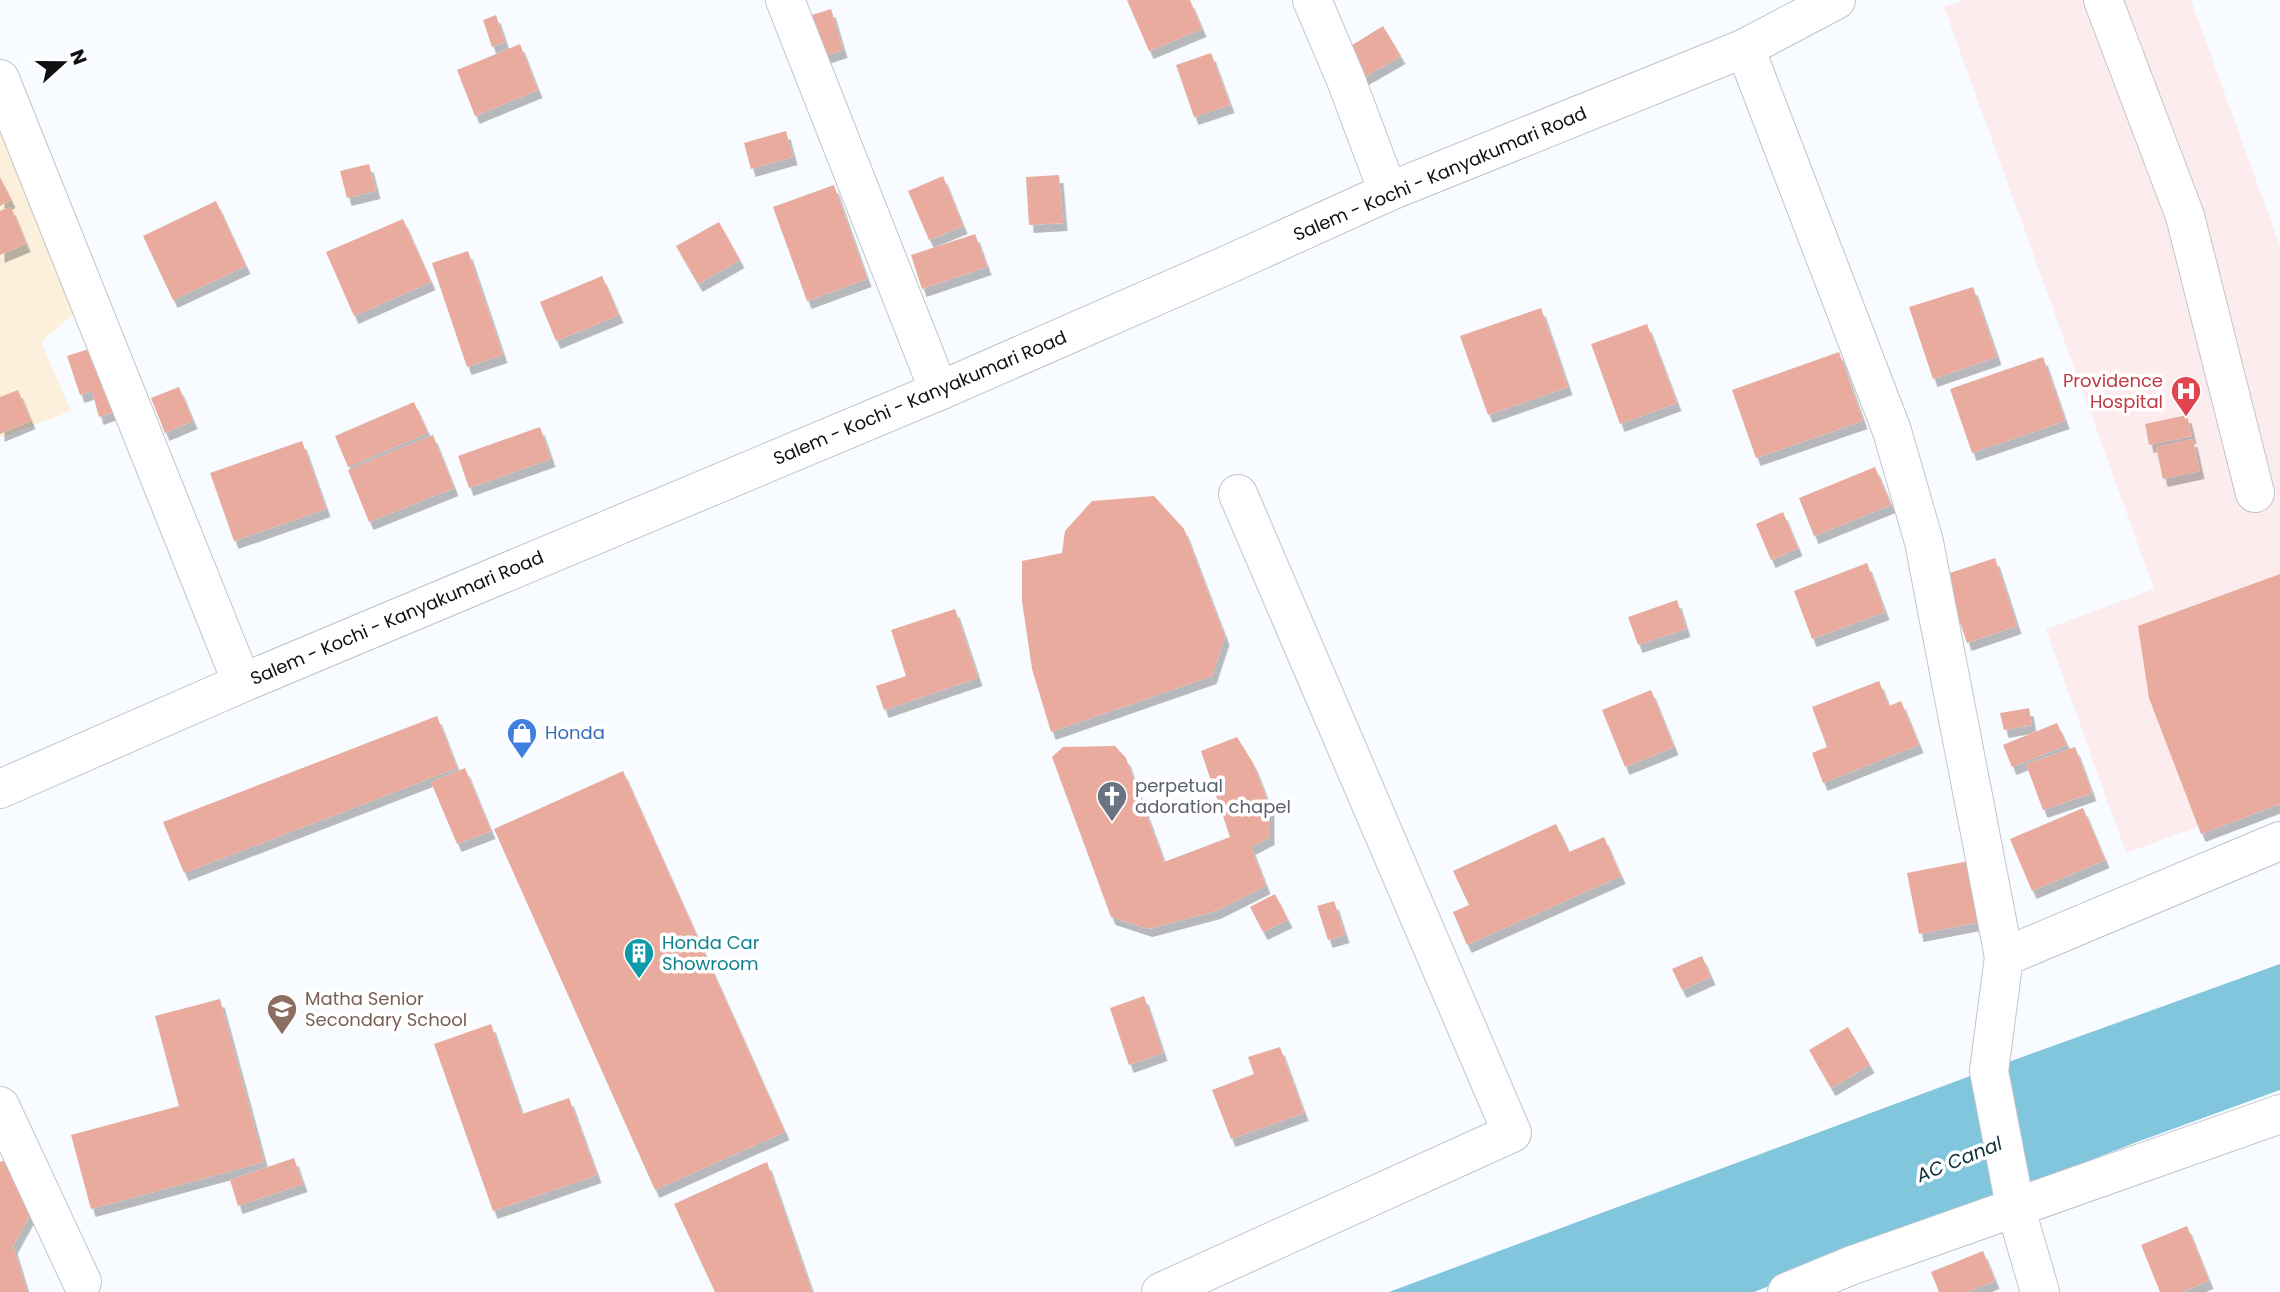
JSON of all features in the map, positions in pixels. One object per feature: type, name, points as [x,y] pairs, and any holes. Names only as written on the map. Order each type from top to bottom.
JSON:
[{"type":"main road","points":[[785,0],[939,391]]},
{"type":"main road","points":[[1312,0],[1346,80],[1388,192]]},
{"type":"main road","name":"Salem - Kochi - Kanyakumari Road","points":[[0,789],[242,683],[939,391],[1388,192],[1745,48],[1836,0]]},
{"type":"main road","points":[[2102,0],[2185,216],[2255,493]]},
{"type":"main road","points":[[1745,48],[1892,431],[1924,542],[2004,957],[1989,1071],[2014,1201],[2040,1292]]},
{"type":"main road","points":[[0,79],[242,683]]},
{"type":"main road","points":[[1161,1292],[1512,1133],[1238,494]]},
{"type":"main road","points":[[2004,957],[2280,842]]},
{"type":"main road","points":[[0,1106],[82,1282]]},
{"type":"main road","points":[[1787,1292],[1855,1279],[2014,1201],[2280,1114]]},
{"type":"shaded area","name":"Providence Hospital","points":[[1964,0],[2191,0],[2280,246],[2280,797],[2126,853],[2046,629],[2154,589],[1944,7]]},
{"type":"shaded area","points":[[0,124],[73,314],[41,342],[71,411],[0,438]]},
{"type":"water","name":"AC Canal","points":[[2280,964],[2280,1090],[2137,1142],[1754,1292],[1389,1292],[1981,1072]]},
{"type":"building","points":[[1127,0],[1190,0],[1202,29],[1149,51]]},
{"type":"building","points":[[831,9],[843,50],[815,59],[802,18]]},
{"type":"building","points":[[496,15],[505,42],[492,47],[483,20]]},
{"type":"building","points":[[1383,26],[1401,56],[1361,79],[1344,50]]},
{"type":"building","points":[[520,44],[538,90],[475,116],[457,70]]},
{"type":"building","points":[[1211,53],[1230,105],[1194,117],[1176,65]]},
{"type":"building","points":[[786,131],[793,157],[751,169],[744,143]]},
{"type":"building","points":[[369,164],[376,191],[347,198],[340,171]]},
{"type":"building","points":[[1059,175],[1063,223],[1029,225],[1026,177]]},
{"type":"building","points":[[943,176],[963,226],[929,240],[908,191]]},
{"type":"building","points":[[0,177],[11,200],[0,206]]},
{"type":"building","points":[[834,185],[867,279],[807,301],[773,207]]},
{"type":"building","points":[[216,201],[246,266],[173,300],[143,236]]},
{"type":"building","points":[[11,207],[26,244],[0,255],[0,211]]},
{"type":"building","points":[[403,219],[431,282],[354,316],[326,252]]},
{"type":"building","points":[[719,222],[740,260],[698,284],[676,246]]},
{"type":"building","points":[[975,234],[987,267],[922,289],[911,255]]},
{"type":"building","points":[[468,251],[503,355],[467,367],[432,263]]},
{"type":"building","points":[[602,276],[619,315],[556,341],[540,302]]},
{"type":"building","points":[[1973,287],[1997,357],[1933,379],[1909,307]]},
{"type":"building","points":[[1541,308],[1568,387],[1488,415],[1460,336]]},
{"type":"building","points":[[1647,324],[1677,403],[1620,424],[1591,344]]},
{"type":"building","points":[[95,347],[116,411],[99,417],[92,391],[80,395],[67,356]]},
{"type":"building","points":[[1839,352],[1863,421],[1756,458],[1732,390]]},
{"type":"building","points":[[2043,357],[2065,421],[1972,453],[1950,389]]},
{"type":"building","points":[[179,387],[193,421],[165,433],[151,398]]},
{"type":"building","points":[[18,390],[31,421],[0,434],[0,397]]},
{"type":"building","points":[[414,402],[428,433],[348,467],[335,436]]},
{"type":"building","points":[[2187,415],[2192,436],[2149,445],[2145,424]]},
{"type":"building","points":[[540,427],[551,459],[469,488],[458,456]]},
{"type":"building","points":[[433,435],[454,488],[369,522],[348,470]]},
{"type":"building","points":[[2193,439],[2200,471],[2163,479],[2156,447]]},
{"type":"building","points":[[302,441],[326,509],[234,541],[210,473]]},
{"type":"building","points":[[1875,467],[1891,505],[1814,536],[1799,498]]},
{"type":"building","points":[[1154,496],[1184,529],[1225,637],[1212,676],[1051,732],[1032,669],[1022,601],[1022,561],[1062,553],[1065,531],[1092,501]]},
{"type":"building","points":[[1783,512],[1798,548],[1771,560],[1756,524]]},
{"type":"building","points":[[1995,558],[2017,626],[1967,643],[1944,575]]},
{"type":"building","points":[[1867,563],[1885,612],[1812,639],[1794,591]]},
{"type":"building","points":[[2280,574],[2280,804],[2201,834],[2149,698],[2138,626]]},
{"type":"building","points":[[1677,600],[1686,629],[1638,645],[1628,617]]},
{"type":"building","points":[[955,609],[978,678],[884,710],[876,686],[906,676],[891,630]]},
{"type":"building","points":[[1879,681],[1889,706],[1901,701],[1919,745],[1823,783],[1812,753],[1827,747],[1812,707]]},
{"type":"building","points":[[1651,690],[1674,747],[1625,767],[1602,710]]},
{"type":"building","points":[[2029,708],[2032,725],[2004,730],[2000,713]]},
{"type":"building","points":[[437,716],[457,768],[184,873],[163,822]]},
{"type":"building","points":[[2057,723],[2067,745],[2012,767],[2003,745]]},
{"type":"building","name":"perpetual adoration chapel","points":[[1237,737],[1253,763],[1270,807],[1270,837],[1251,847],[1266,886],[1216,911],[1148,929],[1111,917],[1052,757],[1063,747],[1115,746],[1126,758],[1164,862],[1230,837],[1201,751]]},
{"type":"building","points":[[2075,747],[2092,793],[2043,810],[2026,764]]},
{"type":"building","points":[[465,768],[491,831],[457,844],[431,782]]},
{"type":"building","name":"Honda Car Showroom","points":[[623,771],[785,1132],[655,1190],[494,829]]},
{"type":"building","points":[[2083,808],[2105,860],[2032,891],[2010,839]]},
{"type":"building","points":[[1556,824],[1569,852],[1604,837],[1621,876],[1467,945],[1453,912],[1469,905],[1453,871]]},
{"type":"building","points":[[1969,861],[1981,922],[1919,934],[1907,873]]},
{"type":"building","points":[[1275,894],[1288,920],[1263,932],[1250,907]]},
{"type":"building","points":[[1334,901],[1345,935],[1328,940],[1317,906]]},
{"type":"building","points":[[1702,956],[1711,977],[1682,990],[1672,969]]},
{"type":"building","points":[[1144,996],[1163,1053],[1129,1065],[1110,1008]]},
{"type":"building","points":[[220,999],[264,1162],[91,1209],[71,1135],[179,1106],[155,1016]]},
{"type":"building","points":[[491,1024],[522,1114],[569,1098],[597,1175],[493,1211],[434,1044]]},
{"type":"building","points":[[1848,1027],[1870,1065],[1831,1088],[1809,1050]]},
{"type":"building","points":[[1280,1047],[1304,1113],[1231,1139],[1212,1090],[1254,1074],[1248,1057]]},
{"type":"building","points":[[13,1158],[30,1215],[13,1246],[27,1292],[0,1292],[0,1162]]},
{"type":"building","points":[[294,1158],[303,1184],[238,1206],[230,1180]]},
{"type":"building","points":[[767,1162],[812,1292],[715,1292],[674,1204]]},
{"type":"building","points":[[2187,1226],[2209,1281],[2182,1292],[2160,1292],[2141,1245]]},
{"type":"building","points":[[1983,1251],[1995,1281],[1967,1292],[1939,1292],[1931,1272]]},
{"type":"place","name":"Providence Hospital","points":[[2186,418]]},
{"type":"place","name":"Honda","points":[[522,760]]},
{"type":"place","name":"perpetual adoration chapel","points":[[1112,823]]},
{"type":"place","name":"Honda Car Showroom","points":[[639,980]]},
{"type":"place","name":"Matha Senior Secondary School","points":[[282,1036]]}]
